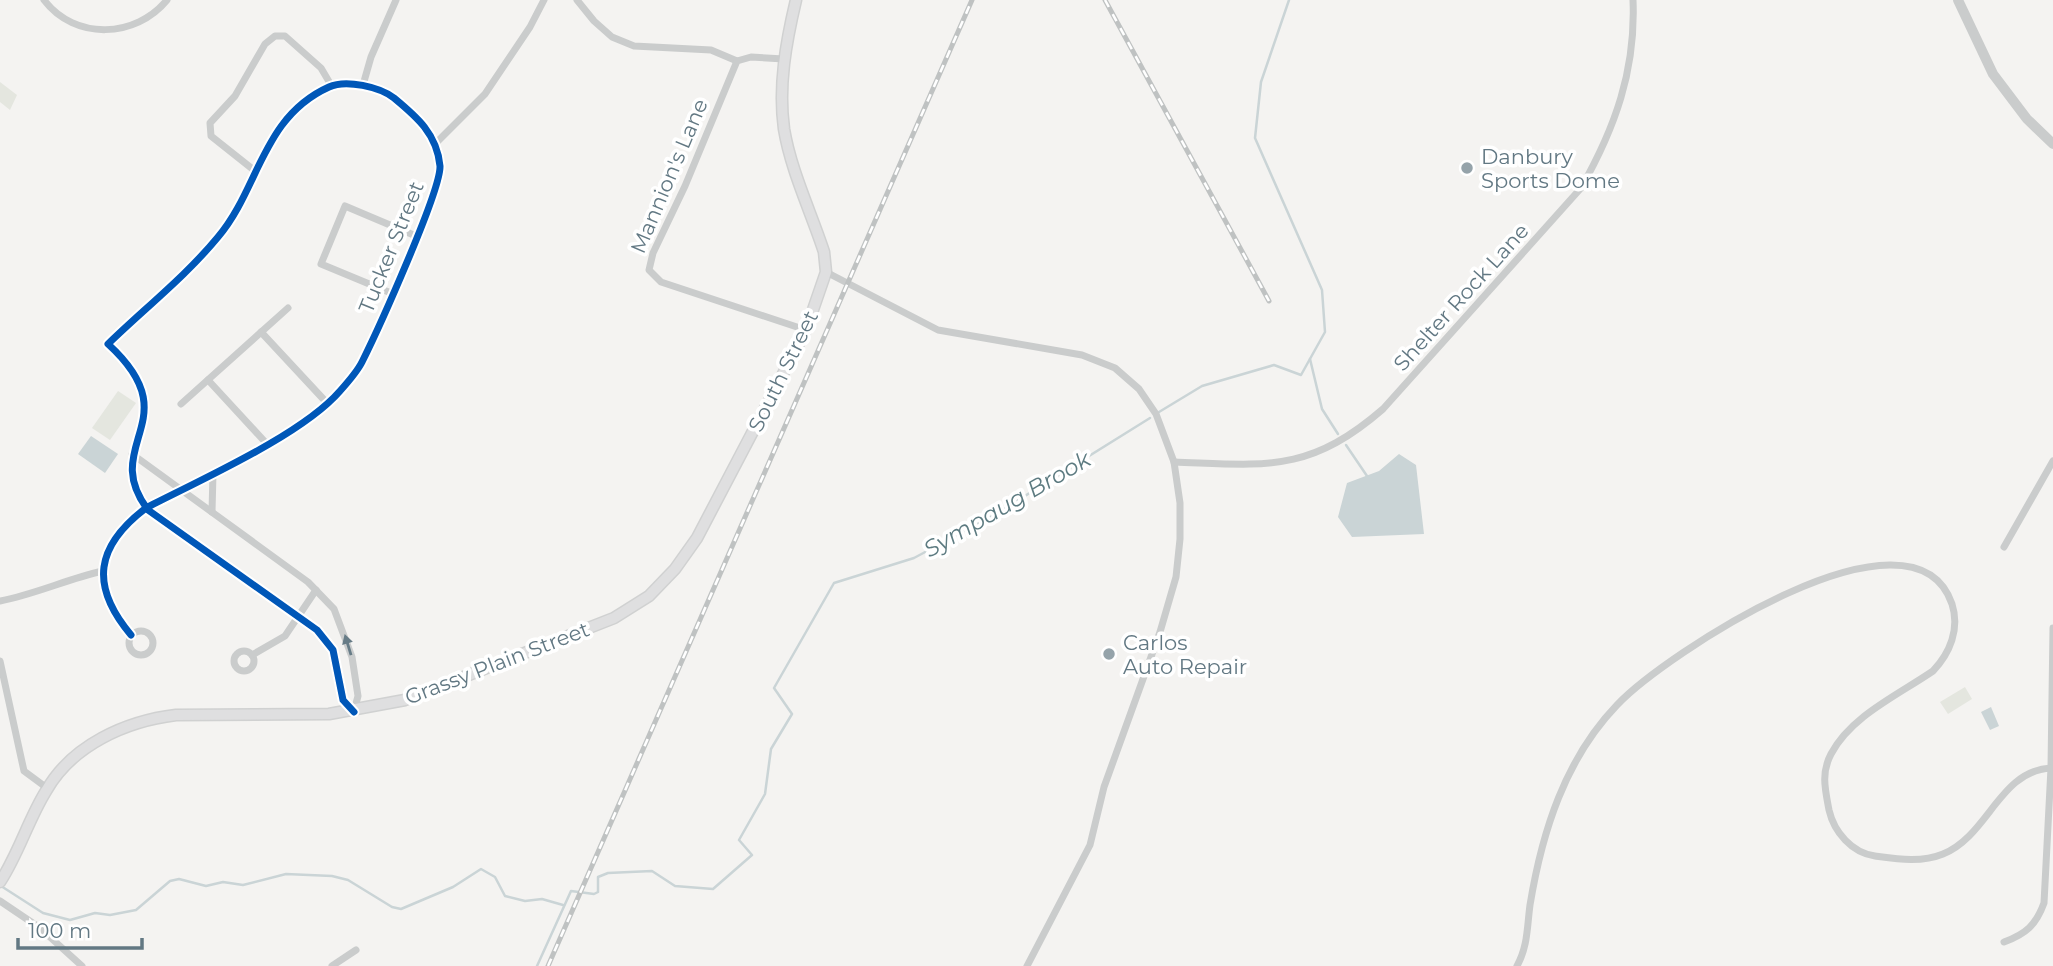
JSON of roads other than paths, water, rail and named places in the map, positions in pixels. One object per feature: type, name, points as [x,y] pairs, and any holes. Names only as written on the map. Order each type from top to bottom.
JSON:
[{"type":"main road","name":"South Street","points":[[614,618],[649,596],[675,569],[697,538],[806,330],[826,272],[824,252],[784,129],[781,94],[784,59],[796,0]]},
{"type":"main road","name":"Grassy Plain Street","points":[[1,881],[47,788],[83,749],[103,736],[152,718],[354,712],[432,691],[614,618]]},
{"type":"street","points":[[44,0],[69,22],[95,32],[125,28],[156,13],[167,0]]},
{"type":"street","points":[[363,85],[371,57],[396,0]]},
{"type":"street","points":[[354,712],[343,700],[333,650],[317,630],[146,508],[132,482],[132,454],[145,424],[146,404],[142,383],[128,362],[108,344],[219,236],[267,145],[300,107],[331,85],[363,85],[387,93],[415,115],[435,144],[485,94],[530,27],[544,0]]},
{"type":"street","points":[[577,0],[612,37],[634,46],[711,50],[737,61],[751,57],[784,59]]},
{"type":"street","name":"Shelter Rock Lane","points":[[1174,462],[1246,466],[1300,459],[1334,444],[1363,426],[1382,409],[1581,188],[1605,146],[1623,96],[1631,58],[1633,0]]},
{"type":"street","points":[[1960,3],[1993,74],[2027,119],[2053,144]]},
{"type":"street","points":[[255,171],[211,136],[210,123],[234,96],[265,44],[275,36],[285,36],[321,68],[331,85]]},
{"type":"street","name":"Mannion's Lane","points":[[737,61],[685,186],[653,253],[649,270],[662,282],[806,330]]},
{"type":"street","name":"Tucker Street","points":[[103,571],[111,542],[128,522],[146,508],[292,430],[327,403],[361,364],[432,199],[440,168],[435,144]]},
{"type":"street","points":[[391,293],[321,264],[345,206],[416,236]]},
{"type":"street","points":[[826,272],[938,330],[1082,355],[1115,368],[1139,389],[1156,414],[1174,462],[1180,503],[1176,577],[1160,632],[1104,787],[1090,845],[1027,966]]},
{"type":"street","points":[[181,404],[288,308]]},
{"type":"street","points":[[261,332],[327,403]]},
{"type":"street","points":[[208,380],[267,444]]},
{"type":"street","points":[[132,454],[316,590],[334,608],[347,639],[358,696],[354,712]]},
{"type":"street","points":[[2004,547],[2053,460]]},
{"type":"street","points":[[212,512],[213,473]]},
{"type":"street","points":[[1517,966],[1526,949],[1531,904],[1555,803],[1574,759],[1617,704],[1679,653],[1798,588],[1852,569],[1915,565],[1948,594],[1953,607],[1952,642],[1945,658],[1933,671],[1840,736],[1825,765],[1824,785],[1830,817],[1844,840],[1863,854],[1906,860],[1942,854],[1965,841],[1985,820],[2013,781],[2033,769],[2051,768]]},
{"type":"street","points":[[0,601],[28,595],[62,580],[103,571],[105,590],[114,615],[131,635]]},
{"type":"street","points":[[253,655],[285,636],[316,590]]},
{"type":"street","points":[[2004,942],[2029,930],[2038,920],[2044,903],[2051,768],[2053,628]]},
{"type":"street","points":[[0,661],[23,771],[47,788]]},
{"type":"street","points":[[0,901],[40,928],[82,966]]},
{"type":"street","points":[[332,966],[356,950]]},
{"type":"waterway","name":"Sympaug Brook","points":[[1159,412],[1202,386],[1274,365],[1301,375],[1325,332],[1322,290],[1255,138],[1261,82],[1289,0]]},
{"type":"waterway","points":[[1310,359],[1322,409],[1338,434]]},
{"type":"waterway","name":"Sympaug Brook","points":[[537,966],[571,891],[594,894],[598,892],[598,877],[608,873],[652,871],[675,886],[713,889],[752,855],[739,840],[765,794],[771,749],[792,714],[774,688],[834,583],[914,558],[996,514],[1150,418]]},
{"type":"waterway","points":[[1346,445],[1367,476]]},
{"type":"waterway","points":[[1,886],[43,913],[70,920],[95,913],[110,915],[136,910],[170,881],[179,879],[206,886],[223,882],[243,885],[286,874],[332,876],[348,880],[392,907],[401,909],[453,887],[481,869],[495,877],[505,896],[525,901],[542,899],[563,905]]},
{"type":"railway","points":[[548,966],[972,0]]},
{"type":"railway","points":[[1105,0],[1269,301]]},
{"type":"place","name":"Danbury Sports Dome","points":[[1467,168]]},
{"type":"place","name":"Carlos Auto Repair","points":[[1109,654]]}]
